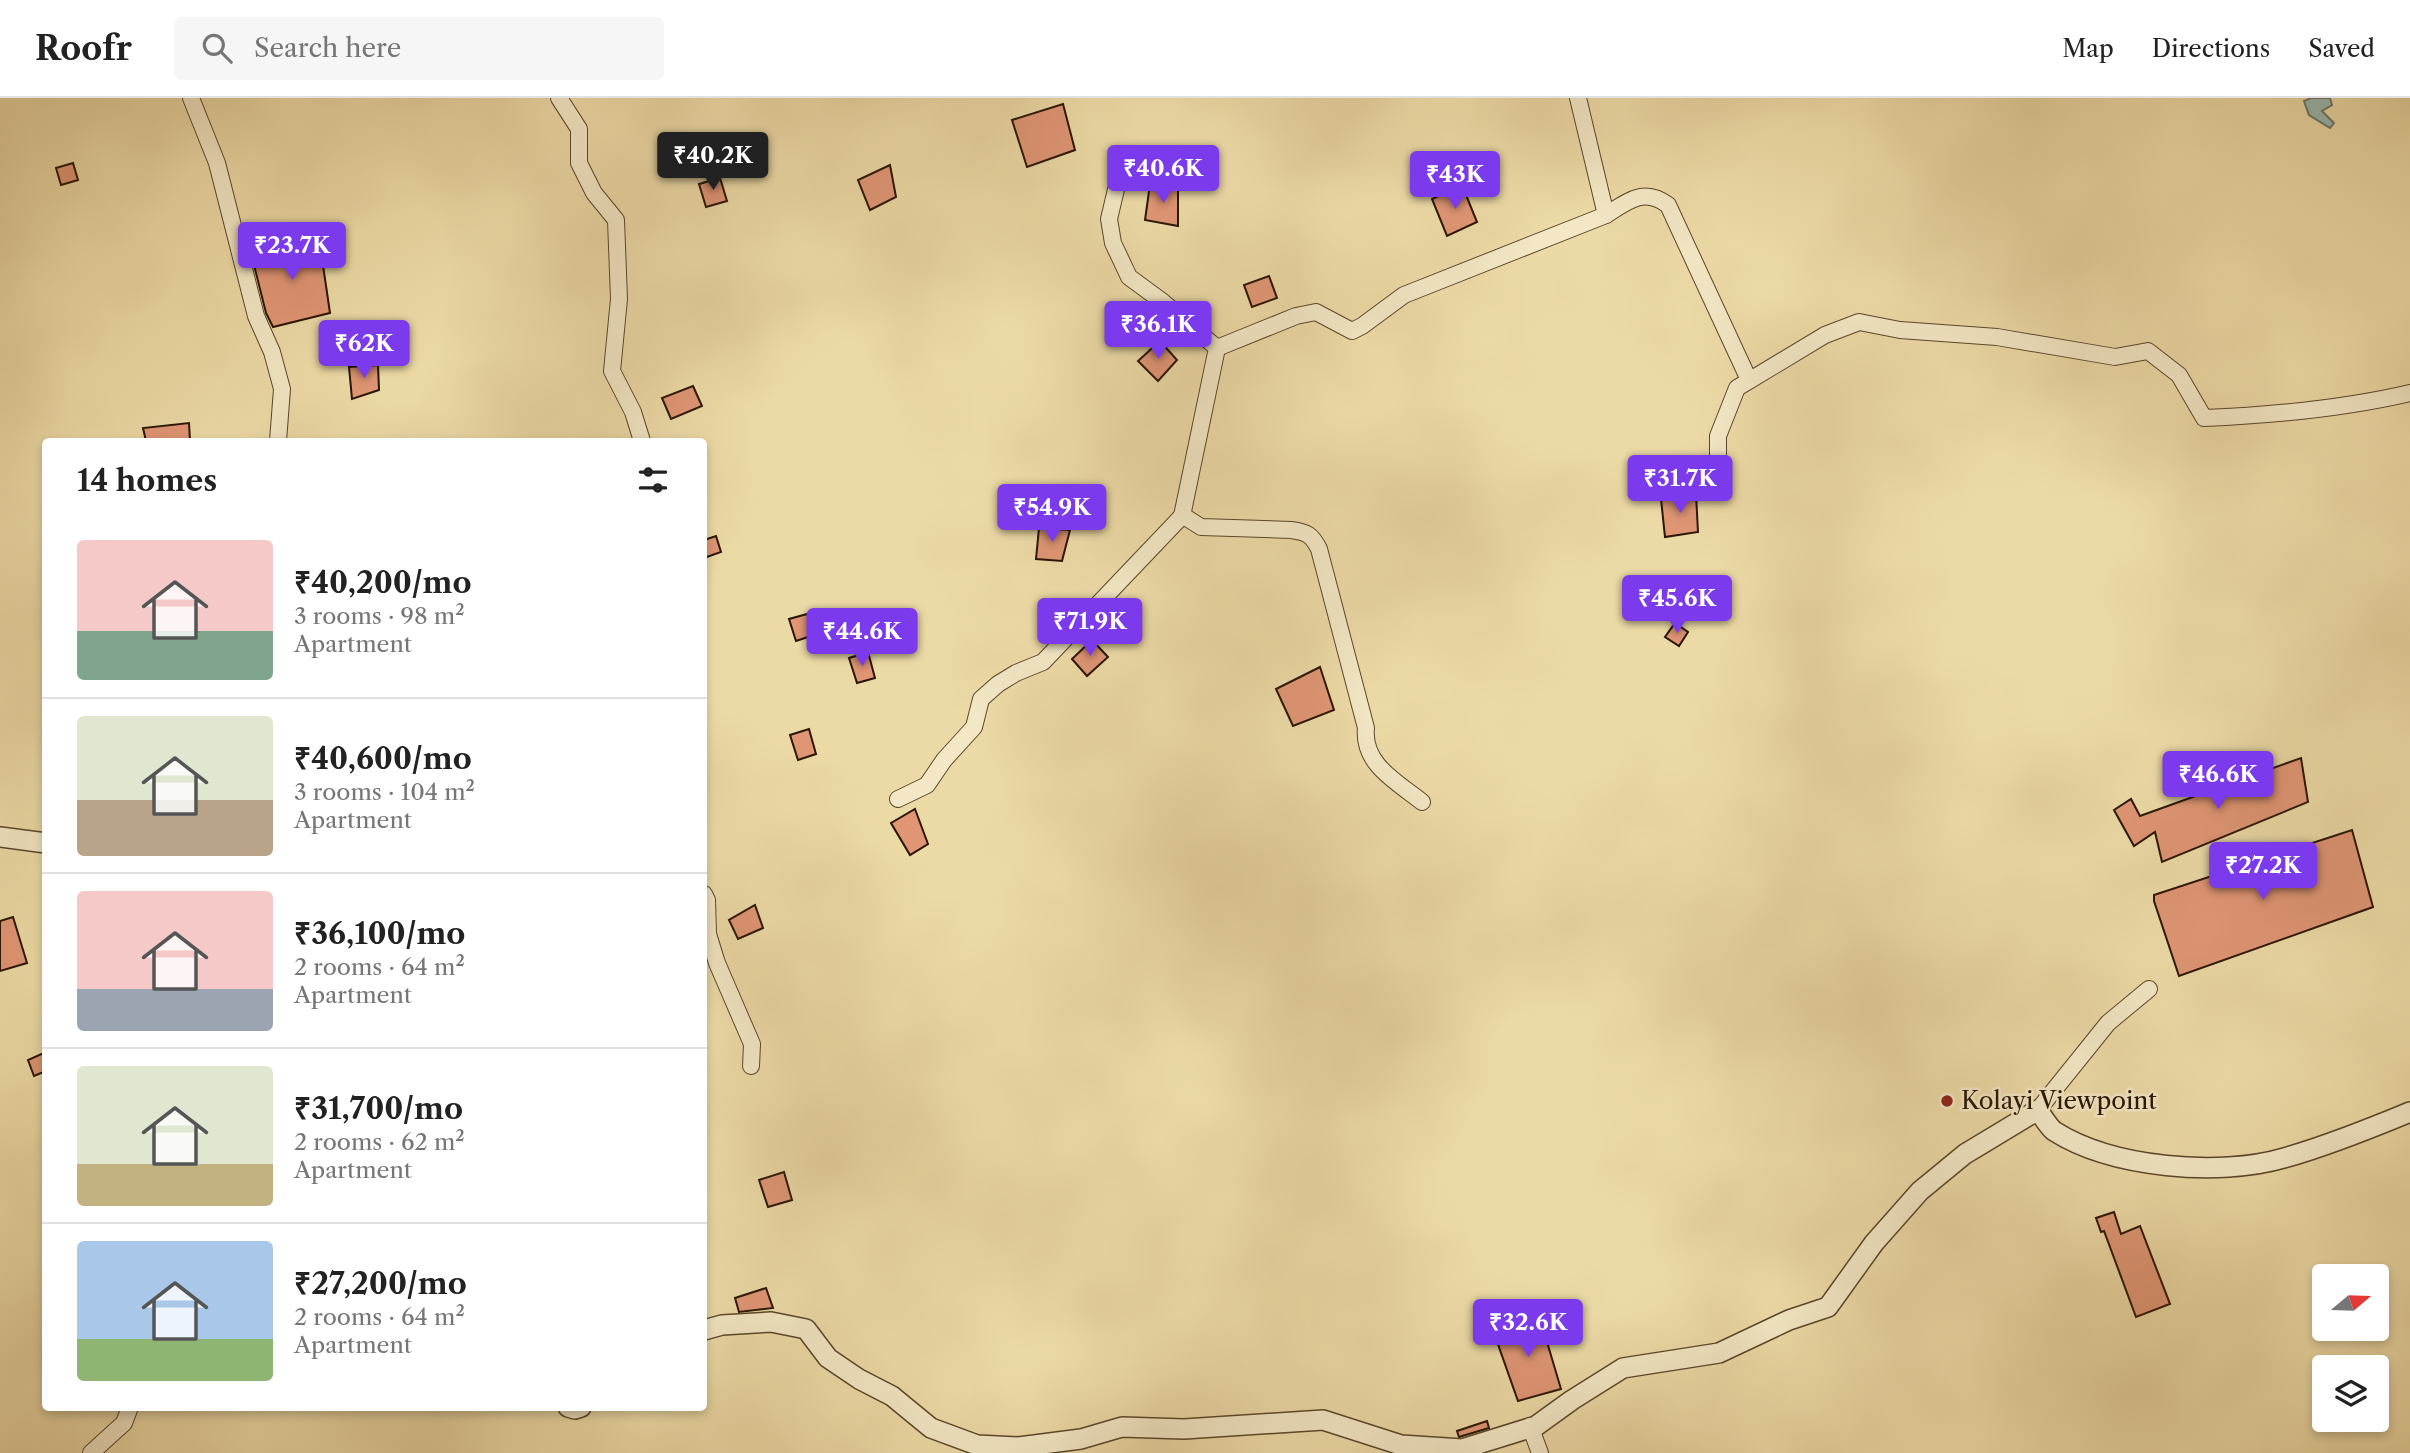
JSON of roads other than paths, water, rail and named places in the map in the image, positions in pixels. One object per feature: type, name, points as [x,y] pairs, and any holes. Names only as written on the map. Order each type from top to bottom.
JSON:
[{"type":"street","points":[[191,98],[217,163],[256,316],[272,352],[282,389],[278,438]]},
{"type":"street","points":[[559,98],[579,129],[579,163],[594,193],[616,220],[620,299],[612,371],[633,412],[641,438]]},
{"type":"street","points":[[1578,98],[1606,215]]},
{"type":"street","points":[[1118,181],[1109,219],[1114,243],[1129,277],[1217,348]]},
{"type":"street","points":[[1217,348],[1296,316],[1316,313],[1352,331],[1404,295],[1606,215],[1646,195],[1658,198],[1668,205],[1749,380]]},
{"type":"street","points":[[1718,454],[1718,436],[1737,388],[1825,335],[1859,322],[1900,330],[1997,337],[2115,357],[2148,351],[2179,375],[2204,418],[2265,416],[2364,404],[2410,393]]},
{"type":"street","points":[[898,799],[927,785],[944,760],[974,727],[981,699],[1016,673],[1043,662],[1182,515],[1217,348]]},
{"type":"street","points":[[1182,515],[1201,527],[1292,530],[1313,537],[1319,549],[1366,728],[1365,739],[1369,755],[1376,765],[1422,802]]},
{"type":"street","points":[[0,836],[42,842]]},
{"type":"street","points":[[707,900],[708,934],[717,963],[752,1044],[751,1066]]},
{"type":"street","points":[[707,1329],[722,1325],[771,1322],[806,1329],[828,1358],[859,1379],[892,1396],[931,1428],[977,1445],[1019,1447],[1081,1439],[1122,1427],[1184,1429],[1324,1420],[1401,1445],[1462,1449],[1536,1426],[1623,1368],[1718,1353],[1789,1320],[1828,1307],[1874,1243],[1920,1191],[1965,1154],[2038,1110],[2108,1023],[2149,989]]},
{"type":"street","points":[[2038,1110],[2052,1130],[2125,1160],[2192,1167],[2243,1166],[2283,1159],[2376,1127],[2410,1112]]},
{"type":"street","points":[[92,1453],[124,1423],[128,1411]]},
{"type":"street","points":[[1530,1426],[1540,1453]]},
{"type":"water","points":[[2311,98],[2330,98],[2332,105],[2322,111],[2334,123],[2330,128],[2309,115],[2304,101]]},
{"type":"place","name":"Kolayi Viewpoint","points":[[1947,1101]]}]
